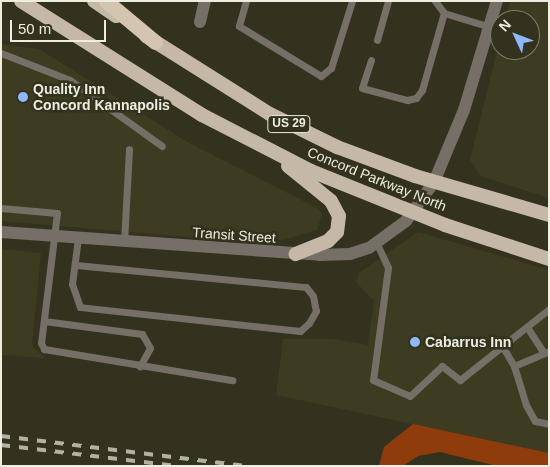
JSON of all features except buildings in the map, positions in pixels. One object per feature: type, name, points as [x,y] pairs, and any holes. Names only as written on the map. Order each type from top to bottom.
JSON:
[{"type":"highway","name":"Concord Parkway North","points":[[21,1],[202,115],[311,171],[414,213],[549,259]]},
{"type":"highway","name":"Concord Parkway North","points":[[94,1],[240,96],[308,134],[434,182],[549,215]]},
{"type":"highway","points":[[106,1],[155,42]]},
{"type":"highway","points":[[264,148],[331,201],[339,216],[337,232],[328,241],[295,254]]},
{"type":"street","points":[[200,22],[205,1]]},
{"type":"street","name":"Transit Street","points":[[1,232],[295,254],[350,254],[377,244],[414,213],[434,182],[464,110],[490,27]]},
{"type":"lane","points":[[246,1],[239,26],[321,76],[332,68],[352,1]]},
{"type":"lane","points":[[376,40],[388,1]]},
{"type":"lane","points":[[435,1],[444,13],[490,27]]},
{"type":"lane","points":[[371,60],[362,88],[408,100],[416,98],[422,90],[444,13]]},
{"type":"lane","points":[[1,53],[70,80],[162,146]]},
{"type":"lane","points":[[124,242],[129,149]]},
{"type":"lane","points":[[1,208],[56,213],[55,236],[41,343],[50,352],[232,380]]},
{"type":"lane","points":[[76,265],[306,288],[313,296],[316,311],[309,323],[300,331],[80,306],[72,284],[76,265],[78,238]]},
{"type":"lane","points":[[377,244],[388,268],[373,380],[410,396],[442,366],[460,380],[549,310]]},
{"type":"lane","points":[[44,321],[142,334],[150,348],[140,366]]},
{"type":"lane","points":[[514,366],[546,352],[527,327]]},
{"type":"lane","points":[[502,346],[514,366],[526,405],[535,421],[549,424]]},
{"type":"shaded area","points":[[510,1],[549,1],[549,198],[481,176],[470,160],[495,60],[540,60],[540,10],[508,10]]},
{"type":"shaded area","points":[[1,44],[39,49],[189,143],[319,209],[322,214],[317,230],[283,240],[200,238],[1,221]]},
{"type":"shaded area","points":[[418,232],[549,270],[549,453],[276,395],[283,339],[333,339],[368,345],[374,301],[356,282],[359,273]]},
{"type":"shaded area","points":[[1,249],[41,253],[32,345],[44,358],[1,355]]},
{"type":"shaded area","points":[[413,424],[549,453],[549,466],[497,466],[440,452],[418,456],[403,466],[379,466],[384,447]]},
{"type":"railway","points":[[1,436],[244,466]]},
{"type":"railway","points":[[1,445],[177,466]]},
{"type":"place","name":"Quality Inn Concord Kannapolis","points":[[23,97]]},
{"type":"place","name":"Cabarrus Inn","points":[[415,342]]}]
